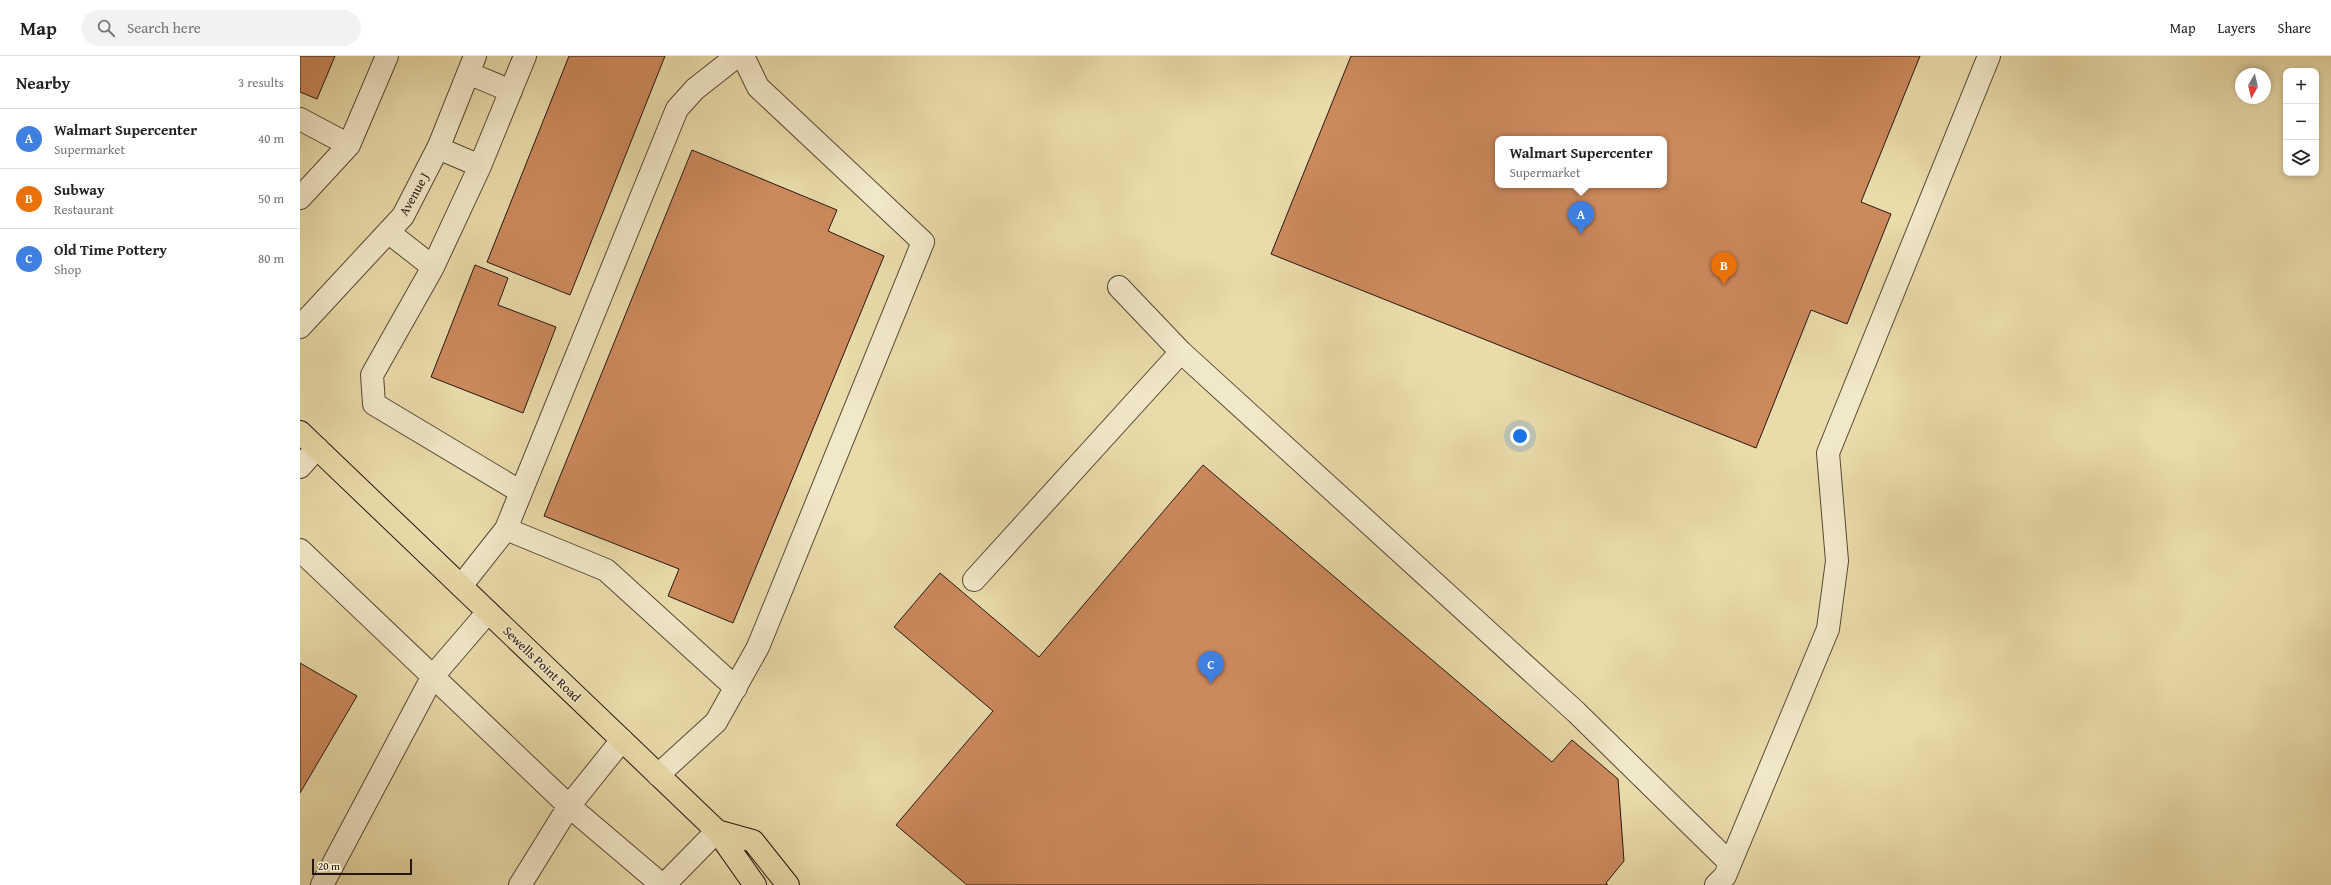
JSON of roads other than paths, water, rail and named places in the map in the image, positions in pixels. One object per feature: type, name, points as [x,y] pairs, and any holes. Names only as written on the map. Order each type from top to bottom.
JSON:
[{"type":"main road","name":"Sewells Point Road","points":[[300,432],[717,831],[753,841],[788,885]]},
{"type":"main road","points":[[717,831],[755,885]]},
{"type":"street","points":[[300,198],[349,145],[387,56]]},
{"type":"street","points":[[521,492],[374,404],[372,375],[433,266],[480,166],[525,56]]},
{"type":"street","points":[[461,586],[506,529],[677,109],[695,89],[737,56]]},
{"type":"street","points":[[658,775],[716,722],[758,647],[924,242],[758,88],[743,56]]},
{"type":"street","points":[[1716,885],[1725,876],[1828,629],[1837,561],[1828,452],[1989,56]]},
{"type":"street","points":[[472,64],[511,91]]},
{"type":"street","name":"Avenue J","points":[[300,326],[403,216],[438,148],[472,64]]},
{"type":"street","points":[[300,119],[349,145]]},
{"type":"street","points":[[438,148],[480,166]]},
{"type":"street","points":[[388,232],[433,266]]},
{"type":"street","points":[[1119,287],[1181,352],[1576,712],[1730,863]]},
{"type":"street","points":[[974,580],[1181,352]]},
{"type":"street","points":[[300,467],[317,448]]},
{"type":"street","points":[[506,529],[606,570],[736,688]]},
{"type":"street","points":[[300,550],[570,806],[663,885],[717,831]]},
{"type":"street","points":[[322,885],[433,676],[488,612]]},
{"type":"street","points":[[520,885],[570,806],[622,740]]},
{"type":"place","name":"Walmart Supercenter","points":[[1581,234]]},
{"type":"place","name":"Subway","points":[[1724,285]]},
{"type":"place","name":"Old Time Pottery","points":[[1211,684]]}]
